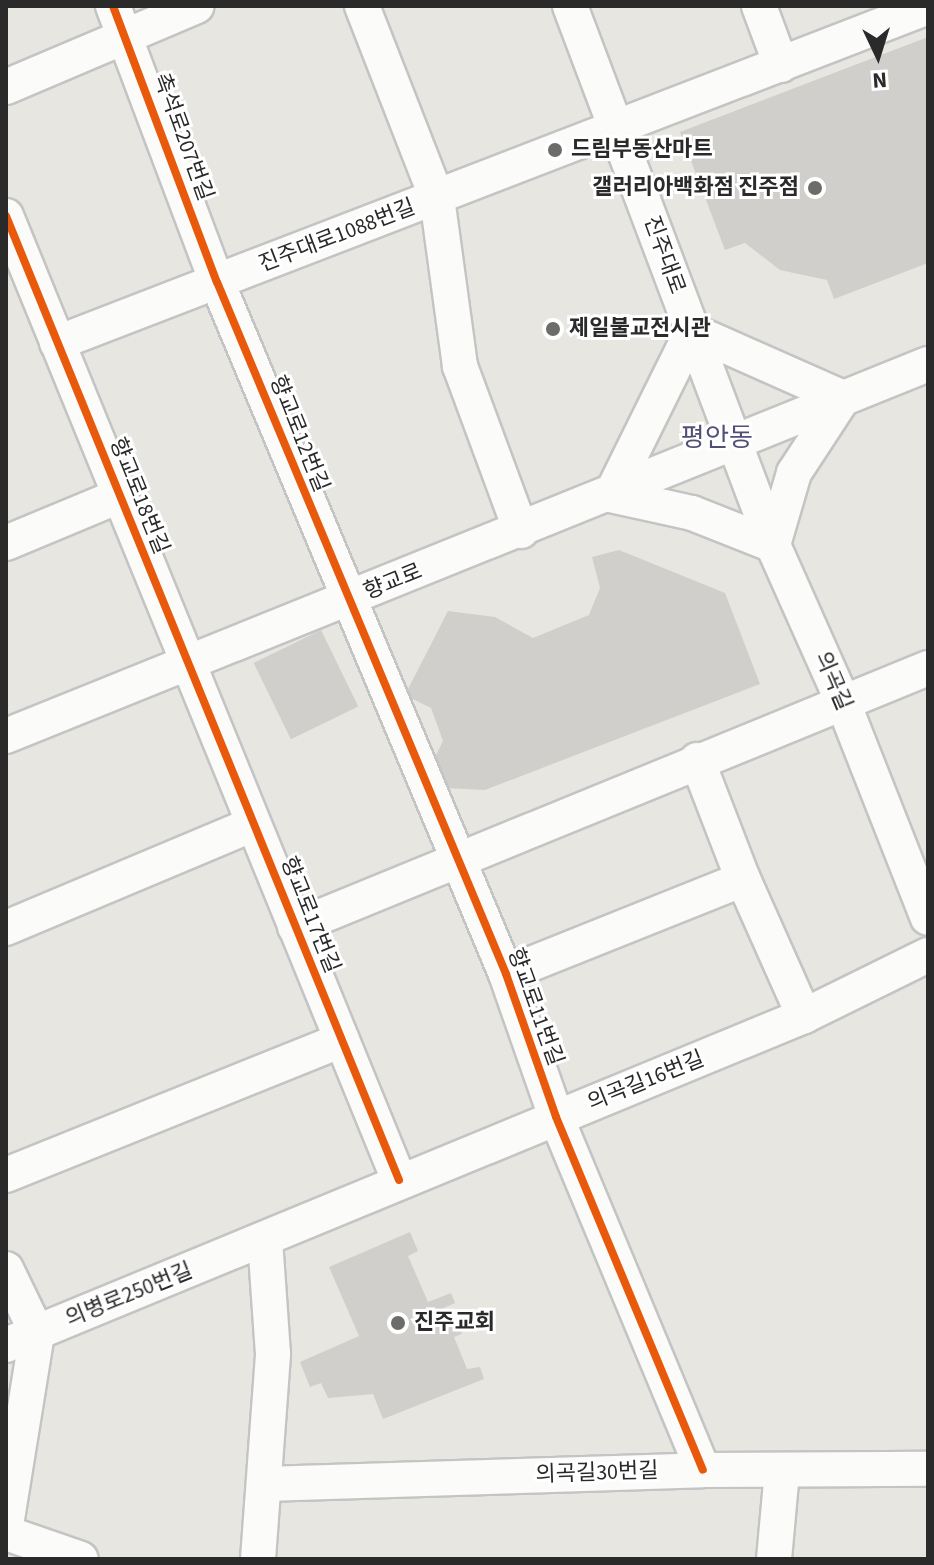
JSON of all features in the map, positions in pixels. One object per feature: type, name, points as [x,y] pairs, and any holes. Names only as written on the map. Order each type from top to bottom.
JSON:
[{"type":"street","name":"촉석로207번길","points":[[113,6],[217,282]]},
{"type":"street","points":[[6,87],[197,6]]},
{"type":"street","points":[[362,6],[437,198],[460,366],[521,531]]},
{"type":"street","name":"진주대로","points":[[570,6],[736,444]]},
{"type":"street","points":[[759,6],[781,65]]},
{"type":"street","name":"진주대로1088번길","points":[[57,343],[928,7]]},
{"type":"street","name":"향교로18번길","points":[[6,216],[188,664]]},
{"type":"street","name":"향교로12번길","points":[[217,282],[347,600]]},
{"type":"street","points":[[692,331],[843,398],[794,473],[773,545],[692,513],[611,495],[692,331]]},
{"type":"street","points":[[736,444],[928,364]]},
{"type":"street","name":"향교로","points":[[6,736],[736,444]]},
{"type":"street","name":"의곡길","points":[[736,444],[773,545],[842,700],[928,918]]},
{"type":"street","points":[[6,543],[119,496]]},
{"type":"street","name":"향교로11번길","points":[[347,600],[454,858],[506,974],[556,1117],[703,1470]]},
{"type":"street","name":"향교로17번길","points":[[188,664],[399,1180]]},
{"type":"street","points":[[295,927],[454,858],[928,668]]},
{"type":"street","points":[[697,760],[743,879],[804,1016]]},
{"type":"street","points":[[6,928],[253,824]]},
{"type":"street","name":"향교로11번길","points":[[506,974],[743,879]]},
{"type":"street","name":"의곡길16번길","points":[[399,1180],[804,1016],[928,955]]},
{"type":"street","points":[[6,1175],[342,1040]]},
{"type":"street","name":"의병로250번길","points":[[6,1525],[21,1339],[265,1239],[399,1180]]},
{"type":"street","points":[[258,1559],[273,1354],[265,1239]]},
{"type":"street","points":[[6,1269],[21,1339]]},
{"type":"street","name":"의곡길30번길","points":[[265,1484],[703,1470],[928,1469]]},
{"type":"street","points":[[774,1559],[782,1471]]},
{"type":"street","points":[[6,1533],[21,1542],[81,1559]]},
{"type":"building","name":"갤러리아백화점 진주점","points":[[928,37],[928,263],[834,299],[827,280],[780,270],[745,243],[725,250],[680,132]]},
{"type":"building","points":[[619,550],[725,593],[760,684],[485,790],[445,788],[434,759],[443,741],[431,708],[405,695],[448,611],[495,617],[533,638],[589,615],[600,588],[592,557]]},
{"type":"building","points":[[321,630],[358,706],[291,739],[254,663]]},
{"type":"building","points":[[410,1232],[418,1251],[408,1256],[428,1302],[451,1293],[455,1303],[437,1311],[445,1329],[458,1323],[462,1334],[454,1337],[467,1369],[480,1367],[484,1379],[383,1419],[373,1394],[328,1398],[321,1383],[310,1387],[300,1362],[359,1336],[329,1267]]},
{"type":"cycle path","points":[[113,6],[217,282],[506,974],[556,1117],[703,1470]]},
{"type":"cycle path","points":[[6,216],[399,1180]]},
{"type":"place","name":"드림부동산마트","points":[[555,150]]},
{"type":"place","name":"갤러리아백화점 진주점","points":[[815,188]]},
{"type":"place","name":"제일불교전시관","points":[[553,329]]},
{"type":"place","name":"진주교회","points":[[398,1323]]},
{"type":"district","name":"평안동","points":[[717,438]]}]
